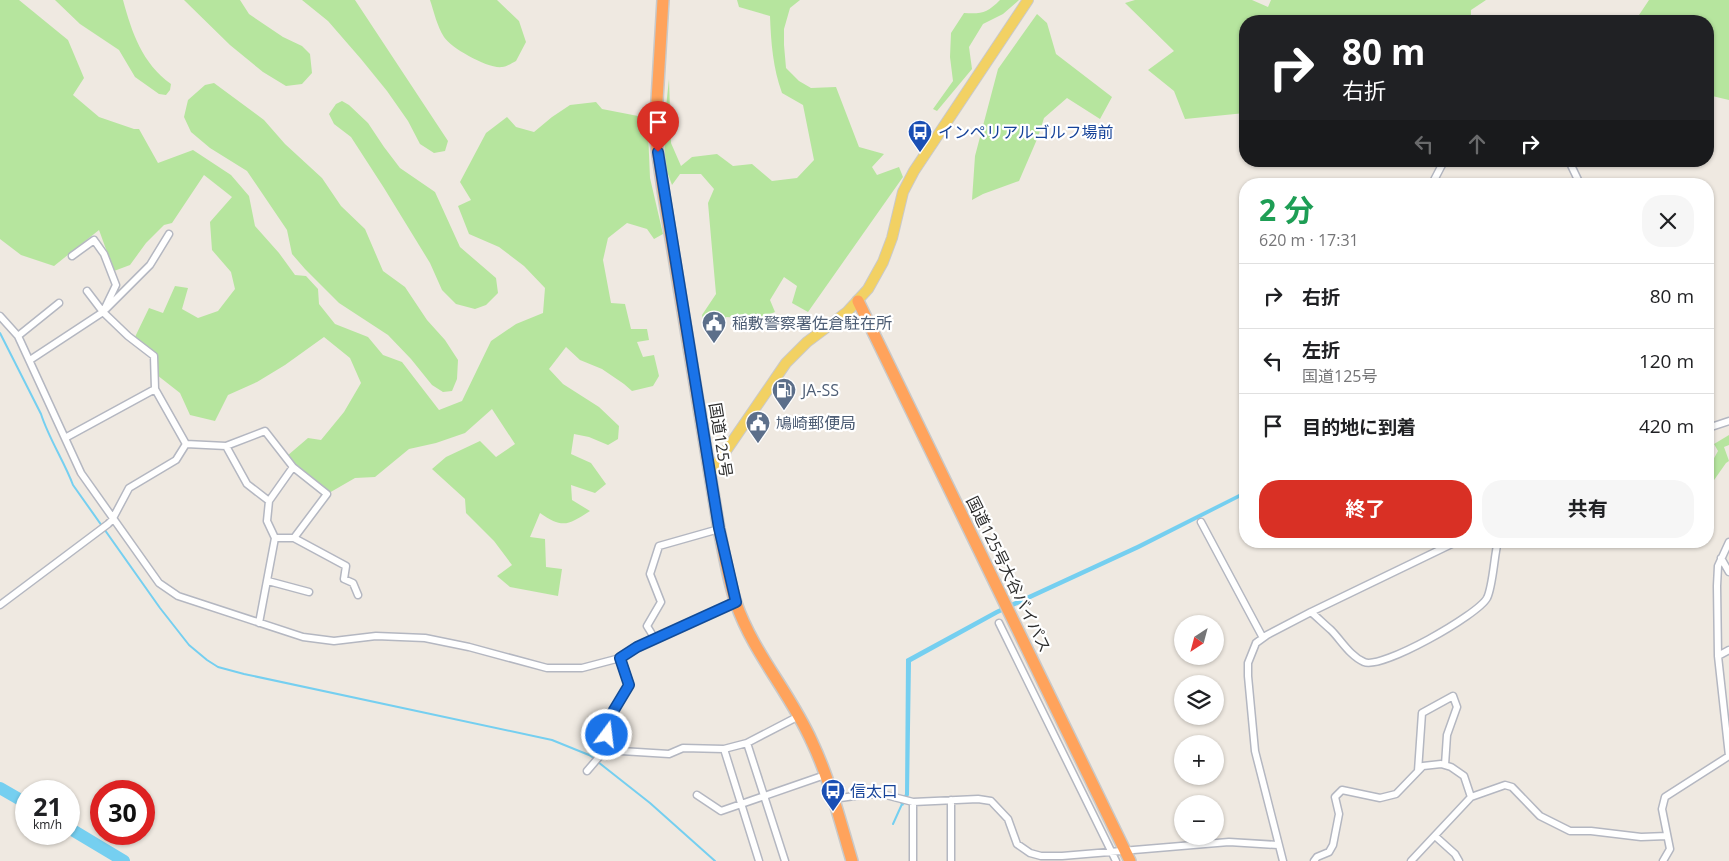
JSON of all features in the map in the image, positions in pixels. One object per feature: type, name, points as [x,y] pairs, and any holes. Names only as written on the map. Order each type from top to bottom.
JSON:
[{"type":"highway","name":"国道125号","points":[[663,0],[655,134],[719,528],[736,602],[754,642],[812,741],[825,774],[852,861]]},
{"type":"highway","name":"国道125号大谷バイパス","points":[[858,301],[1127,856]]},
{"type":"main road","points":[[710,474],[786,363],[807,342],[847,312],[868,289],[883,262],[892,238],[903,192],[914,171],[1028,0]]},
{"type":"street","points":[[30,360],[103,312],[150,265],[168,234]]},
{"type":"street","points":[[72,256],[94,240],[104,254],[116,285],[103,312]]},
{"type":"street","points":[[86,291],[103,312],[128,336],[154,356],[155,389],[186,444]]},
{"type":"street","points":[[18,336],[59,303]]},
{"type":"street","points":[[0,316],[18,336],[80,473],[110,522],[159,583],[178,596],[303,636],[334,641],[376,636],[425,638],[469,647],[547,668],[582,668],[620,658],[637,647],[736,602]]},
{"type":"street","points":[[64,438],[155,389]]},
{"type":"street","points":[[1714,426],[1729,421]]},
{"type":"street","points":[[186,444],[226,446],[265,431],[293,467],[327,494],[294,538]]},
{"type":"street","points":[[0,605],[110,522],[129,488],[176,460],[186,444]]},
{"type":"street","points":[[226,446],[247,484],[269,501]]},
{"type":"street","points":[[259,623],[275,538],[267,521],[269,501],[293,467]]},
{"type":"street","points":[[1201,522],[1263,638]]},
{"type":"street","points":[[655,639],[647,626],[660,602],[650,574],[659,546],[719,528]]},
{"type":"street","points":[[275,538],[294,538],[346,566],[344,579],[353,583],[358,595]]},
{"type":"street","points":[[1663,861],[1670,850],[1662,809],[1665,797],[1729,756],[1718,656],[1717,586],[1718,566],[1729,542]]},
{"type":"street","points":[[1287,861],[1283,861],[1278,845],[1255,751],[1248,663],[1256,643],[1311,612],[1444,548]]},
{"type":"street","points":[[1311,612],[1364,663],[1373,663],[1404,653],[1478,608],[1487,598],[1497,548]]},
{"type":"street","points":[[1721,558],[1729,572]]},
{"type":"street","points":[[268,581],[309,592]]},
{"type":"street","points":[[999,623],[1116,861]]},
{"type":"street","points":[[1718,656],[1729,650]]},
{"type":"street","points":[[587,772],[605,750],[608,720],[629,685],[620,658]]},
{"type":"street","points":[[1418,771],[1422,714],[1453,696],[1457,707],[1447,735],[1445,765]]},
{"type":"street","points":[[605,750],[669,754],[684,748],[697,750],[724,749],[747,743],[799,716]]},
{"type":"street","points":[[747,743],[785,861]]},
{"type":"street","points":[[724,749],[759,861]]},
{"type":"street","points":[[1314,861],[1318,857],[1330,852],[1333,845],[1339,814],[1335,797],[1342,790],[1380,798],[1396,794],[1423,766],[1432,764],[1451,767],[1464,776],[1471,797]]},
{"type":"street","points":[[697,795],[721,811],[825,774]]},
{"type":"street","points":[[1411,861],[1471,797],[1505,785],[1512,787],[1540,816],[1570,831],[1592,831],[1641,837],[1667,836]]},
{"type":"street","points":[[833,799],[869,794],[886,795],[914,802],[978,799],[991,801],[1008,819],[1017,844],[1030,853],[1041,856],[1111,851],[1127,856],[1229,842],[1278,845]]},
{"type":"street","points":[[951,800],[951,861]]},
{"type":"street","points":[[913,861],[914,802]]},
{"type":"street","points":[[1435,836],[1459,861]]},
{"type":"green space","points":[[0,0],[19,0],[68,40],[84,78],[73,95],[99,117],[139,129],[158,163],[193,150],[231,175],[249,196],[255,226],[279,253],[295,275],[306,276],[318,289],[319,304],[335,324],[368,337],[383,355],[402,362],[439,410],[462,401],[491,341],[516,324],[543,313],[545,288],[524,266],[499,247],[469,234],[458,206],[471,200],[460,182],[486,133],[507,117],[516,127],[534,132],[570,105],[596,102],[602,109],[638,116],[648,131],[650,178],[663,234],[654,239],[647,229],[627,223],[608,238],[603,260],[611,303],[625,304],[631,329],[647,329],[649,340],[637,342],[643,357],[654,355],[659,376],[653,386],[632,391],[602,369],[580,360],[566,347],[549,369],[563,384],[599,407],[619,426],[618,439],[608,445],[589,437],[574,434],[571,454],[591,463],[606,484],[595,493],[571,485],[572,500],[590,511],[571,522],[565,523],[554,521],[540,513],[530,537],[545,539],[546,567],[562,569],[558,596],[510,587],[497,576],[512,565],[494,541],[466,513],[465,499],[432,469],[446,457],[480,441],[496,457],[515,444],[492,409],[465,433],[436,443],[409,449],[375,477],[355,478],[329,493],[309,480],[287,456],[308,438],[321,440],[344,412],[361,383],[350,358],[324,337],[257,382],[228,395],[215,421],[190,415],[180,393],[157,375],[157,355],[135,337],[149,308],[163,313],[175,286],[188,288],[182,309],[198,318],[218,311],[235,289],[231,272],[212,250],[210,222],[232,197],[204,175],[172,223],[164,225],[146,243],[130,265],[114,271],[99,230],[54,266],[21,255],[0,239]]},
{"type":"green space","points":[[55,0],[123,0],[134,36],[145,57],[161,76],[171,84],[170,90],[166,95],[159,94],[135,77],[119,50],[80,24]]},
{"type":"green space","points":[[184,0],[240,0],[249,14],[283,37],[302,46],[310,54],[312,73],[302,84],[286,86],[263,72],[230,45]]},
{"type":"green space","points":[[302,0],[355,0],[448,141],[445,151],[434,153],[420,144],[408,121],[361,59],[328,21]]},
{"type":"green space","points":[[430,0],[497,0],[519,21],[526,42],[516,61],[502,67],[496,67],[470,57],[454,47],[444,37]]},
{"type":"green space","points":[[737,0],[800,0],[790,8],[784,29],[786,68],[799,81],[811,88],[836,87],[859,147],[884,154],[872,167],[877,175],[899,167],[903,177],[808,312],[792,303],[797,286],[784,277],[770,300],[775,312],[758,319],[726,317],[721,331],[707,335],[702,315],[716,294],[708,203],[714,189],[701,174],[680,174],[672,185],[665,166],[664,126],[669,79],[671,143],[681,166],[692,157],[717,154],[733,166],[752,164],[772,181],[797,178],[814,160],[803,105],[782,93],[779,84],[773,55],[770,16],[739,7]]},
{"type":"green space","points":[[1000,0],[1019,0],[1003,14],[983,24],[969,47],[972,69],[937,111],[933,109],[953,81],[950,57],[951,33],[964,13],[984,12]]},
{"type":"green space","points":[[1135,0],[1252,0],[1268,7],[1271,0],[1486,0],[1471,10],[1471,15],[1239,15],[1239,114],[1185,119],[1174,91],[1148,70],[1174,51],[1125,3]]},
{"type":"green space","points":[[1649,0],[1729,0],[1729,100],[1714,96],[1714,15],[1639,15]]},
{"type":"green space","points":[[1037,14],[1047,23],[1056,54],[1112,97],[1100,119],[1067,98],[1044,118],[1019,181],[972,200],[975,156],[998,69]]},
{"type":"green space","points":[[214,83],[264,120],[285,144],[322,178],[341,206],[365,229],[383,271],[405,287],[427,320],[445,340],[458,360],[457,379],[452,391],[443,392],[432,385],[388,335],[339,303],[292,254],[287,230],[247,171],[210,148],[191,132],[184,117],[188,100],[205,85]]},
{"type":"green space","points":[[342,101],[368,123],[400,168],[435,192],[460,247],[496,278],[498,293],[486,305],[475,309],[456,304],[442,290],[430,263],[351,137],[334,124],[329,114],[336,104]]},
{"type":"green space","points":[[1729,435],[1729,445],[1724,447],[1729,461],[1714,480],[1714,458],[1718,451],[1714,444]]},
{"type":"water","points":[[1239,494],[1239,498],[1139,549],[998,614],[911,662],[909,795],[903,806],[900,803],[905,794],[906,659],[996,610],[1137,545]]},
{"type":"waterway","points":[[0,333],[41,414],[73,485],[160,608],[189,645],[207,660],[218,667],[244,674],[552,740],[595,759]]},
{"type":"waterway","points":[[598,762],[650,803],[715,861]]},
{"type":"waterway","points":[[0,788],[15,797]]},
{"type":"waterway","points":[[893,824],[902,804]]},
{"type":"waterway","points":[[80,835],[124,861]]},
{"type":"place","name":"インペリアルゴルフ場前","points":[[920,153]]},
{"type":"place","name":"稲敷警察署佐倉駐在所","points":[[714,344]]},
{"type":"place","name":"JA-SS","points":[[784,411]]},
{"type":"place","name":"鳩崎郵便局","points":[[758,444]]},
{"type":"place","name":"信太口","points":[[833,812]]},
{"type":"route","points":[[607,735],[608,720],[629,685],[620,658],[637,647],[736,602],[719,528],[658,152]]}]
